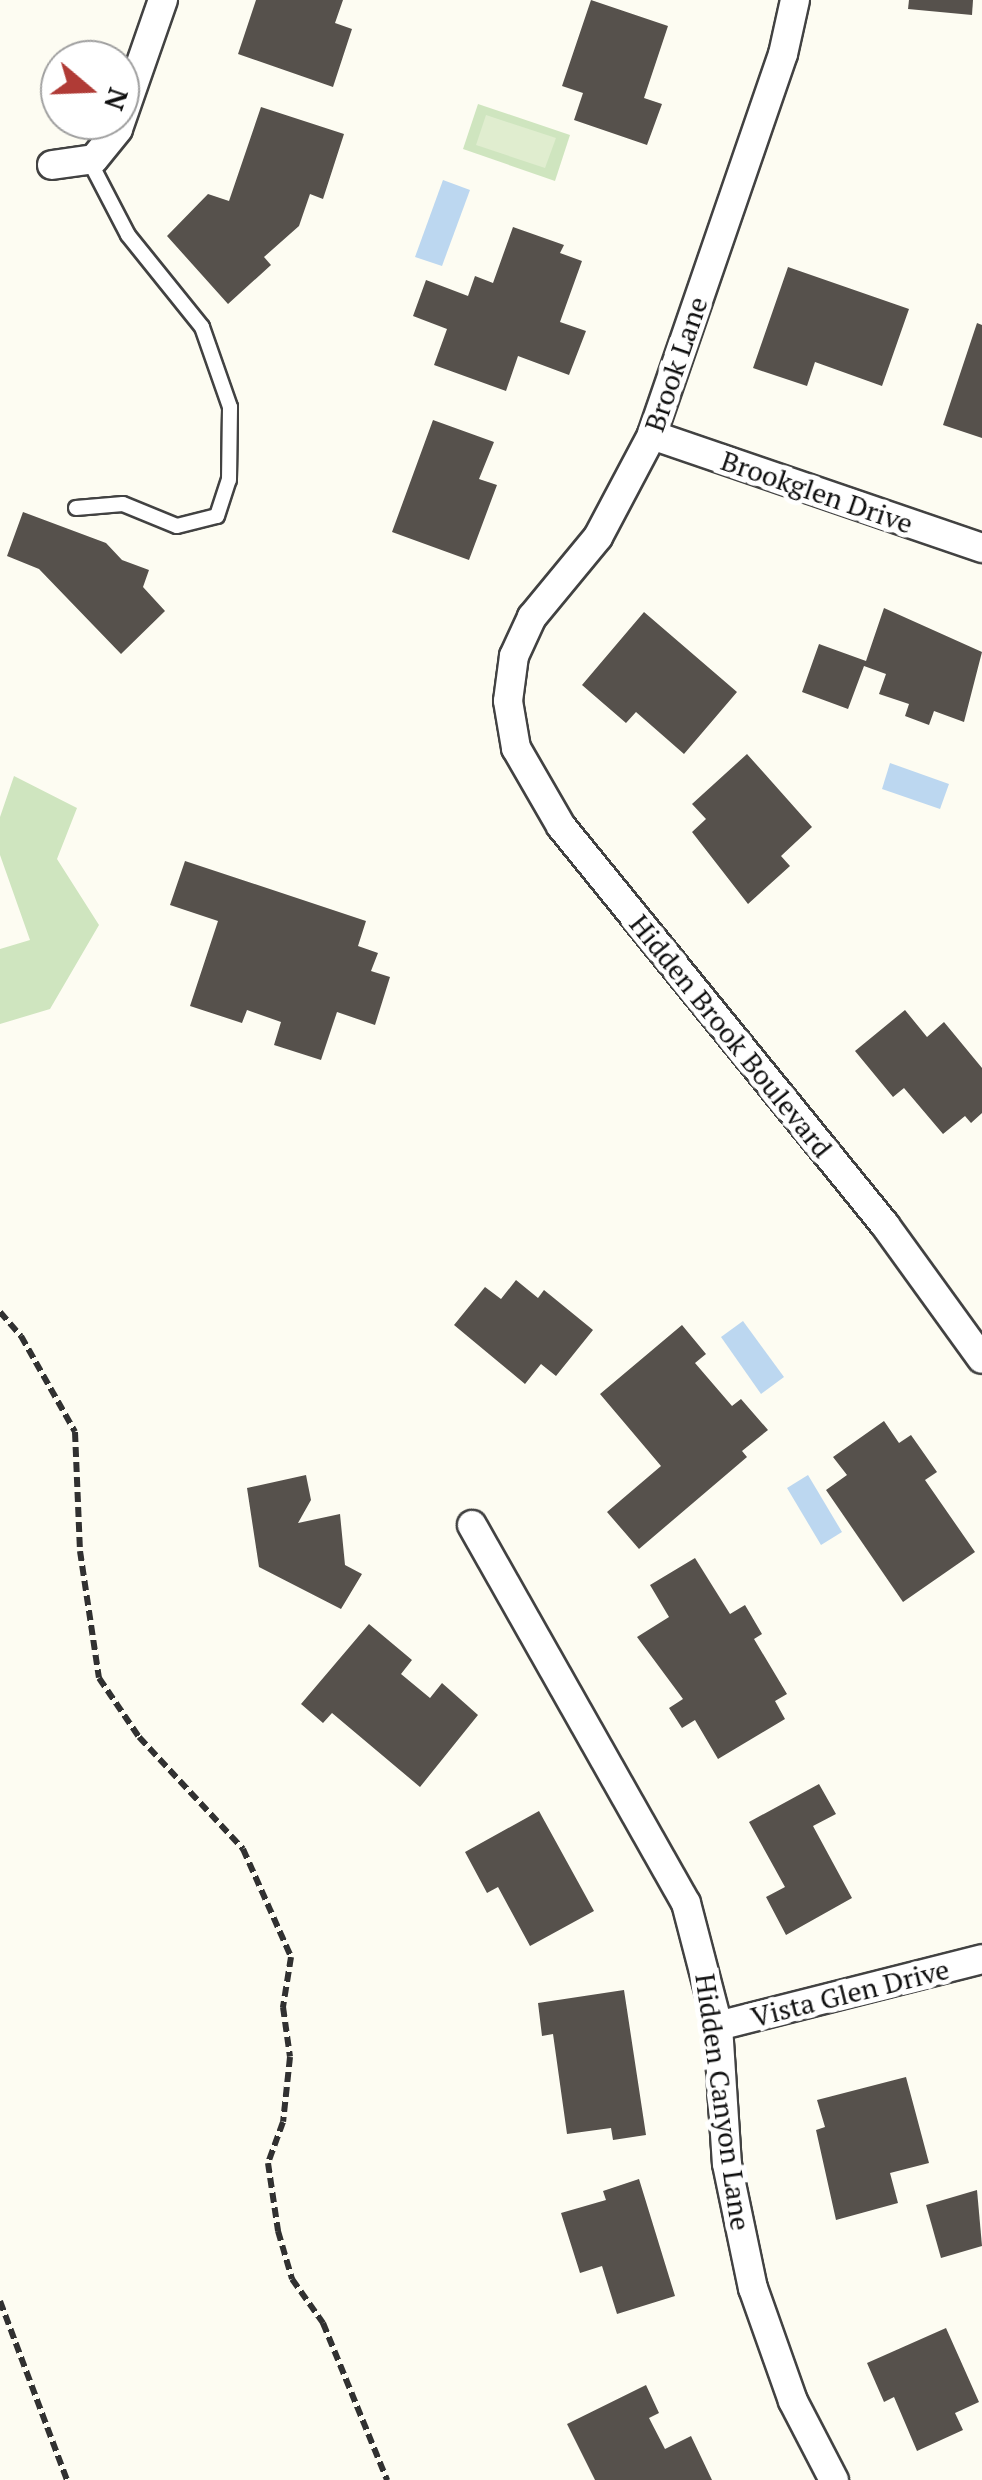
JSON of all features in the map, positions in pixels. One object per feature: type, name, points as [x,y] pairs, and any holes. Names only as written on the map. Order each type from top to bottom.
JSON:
[{"type":"street","points":[[52,165],[89,159],[118,130],[162,0]]},
{"type":"street","name":"Brook Lane","points":[[508,701],[514,656],[532,617],[598,537],[652,435],[783,54],[794,0]]},
{"type":"street","name":"Brookglen Drive","points":[[652,435],[982,548]]},
{"type":"street","name":"Hidden Brook Boulevard","points":[[508,701],[516,748],[560,826],[885,1225],[982,1359]]},
{"type":"street","name":"Hidden Canyon Lane","points":[[472,1525],[686,1902],[718,2026],[727,2164],[753,2288],[793,2401],[834,2480]]},
{"type":"street","name":"Vista Glen Drive","points":[[718,2026],[982,1958]]},
{"type":"lane","points":[[76,508],[123,504],[178,526],[217,516],[229,480],[230,407],[202,327],[128,234],[89,159]]},
{"type":"path","points":[[0,1312],[22,1336],[74,1432],[80,1551],[98,1678],[139,1737],[243,1850],[291,1958],[283,2007],[290,2056],[283,2122],[268,2164],[278,2231],[292,2279],[323,2324],[387,2480]]},
{"type":"path","points":[[0,2301],[67,2480]]},
{"type":"green space","points":[[478,104],[570,135],[555,181],[463,149]]},
{"type":"green space","points":[[486,115],[556,138],[545,168],[476,145]]},
{"type":"green space","points":[[14,776],[77,808],[57,859],[99,925],[50,1009],[0,1024],[0,949],[30,940],[0,855],[0,817]]},
{"type":"water","points":[[443,180],[470,190],[442,266],[415,257]]},
{"type":"water","points":[[890,763],[949,784],[940,809],[882,789]]},
{"type":"water","points":[[743,1321],[784,1377],[761,1394],[721,1337]]},
{"type":"water","points":[[808,1475],[842,1532],[821,1545],[787,1488]]},
{"type":"building","points":[[256,0],[343,0],[335,23],[352,29],[333,87],[238,54]]},
{"type":"building","points":[[591,0],[668,26],[644,98],[662,104],[647,145],[574,120],[583,93],[562,86]]},
{"type":"building","points":[[909,0],[973,0],[972,15],[908,9]]},
{"type":"building","points":[[261,107],[344,134],[323,199],[310,194],[299,226],[264,257],[271,265],[228,304],[167,236],[208,194],[229,201]]},
{"type":"building","points":[[513,227],[564,245],[560,253],[582,261],[560,322],[586,331],[569,375],[518,356],[506,391],[434,365],[447,329],[413,316],[426,280],[468,296],[475,276],[493,283]]},
{"type":"building","points":[[788,267],[909,309],[882,386],[815,362],[807,386],[753,368]]},
{"type":"building","points":[[977,323],[982,325],[982,438],[943,425]]},
{"type":"building","points":[[433,420],[494,442],[479,479],[497,485],[469,560],[392,532]]},
{"type":"building","points":[[23,512],[106,543],[122,560],[149,570],[143,587],[165,611],[121,654],[39,569],[7,556]]},
{"type":"building","points":[[884,608],[982,652],[964,722],[934,711],[929,725],[905,716],[909,704],[879,694],[886,674],[864,666],[848,709],[802,692],[819,644],[866,661]]},
{"type":"building","points":[[644,612],[737,692],[684,754],[636,712],[626,723],[582,685]]},
{"type":"building","points":[[747,754],[812,827],[781,856],[790,866],[748,904],[692,832],[706,819],[692,804]]},
{"type":"building","points":[[185,861],[366,921],[358,946],[378,953],[371,971],[390,977],[375,1025],[337,1012],[321,1060],[274,1045],[281,1022],[247,1010],[242,1023],[190,1006],[218,921],[170,905]]},
{"type":"building","points":[[905,1010],[927,1037],[944,1022],[982,1068],[982,1113],[971,1123],[965,1116],[943,1134],[904,1088],[893,1097],[855,1051]]},
{"type":"building","points":[[516,1280],[538,1298],[544,1290],[593,1330],[556,1376],[541,1364],[525,1384],[454,1325],[485,1287],[501,1299]]},
{"type":"building","points":[[682,1325],[706,1354],[695,1363],[732,1406],[741,1399],[768,1430],[742,1451],[747,1457],[639,1549],[607,1512],[661,1466],[600,1394]]},
{"type":"building","points":[[884,1421],[899,1443],[911,1435],[937,1472],[925,1480],[975,1552],[903,1602],[826,1490],[847,1475],[833,1457]]},
{"type":"building","points":[[306,1475],[311,1500],[298,1523],[340,1514],[345,1565],[362,1574],[341,1609],[259,1567],[247,1488]]},
{"type":"building","points":[[695,1558],[730,1614],[745,1605],[762,1634],[754,1639],[787,1694],[775,1701],[785,1719],[718,1759],[695,1720],[682,1728],[669,1708],[683,1699],[637,1637],[669,1617],[650,1585]]},
{"type":"building","points":[[369,1624],[412,1660],[401,1674],[430,1698],[442,1683],[478,1715],[420,1787],[332,1713],[323,1723],[301,1704]]},
{"type":"building","points":[[819,1784],[836,1814],[813,1826],[852,1898],[786,1935],[766,1897],[785,1887],[749,1822]]},
{"type":"building","points":[[539,1811],[594,1911],[530,1946],[498,1887],[487,1893],[465,1852]]},
{"type":"building","points":[[624,1990],[646,2135],[613,2140],[611,2128],[567,2134],[553,2034],[542,2036],[538,2003]]},
{"type":"building","points":[[906,2077],[929,2163],[890,2173],[898,2203],[836,2220],[816,2130],[825,2127],[817,2100]]},
{"type":"building","points":[[639,2179],[675,2296],[617,2314],[602,2266],[580,2273],[561,2213],[606,2200],[603,2191]]},
{"type":"building","points":[[977,2190],[982,2246],[941,2258],[926,2205]]},
{"type":"building","points":[[946,2328],[979,2402],[955,2413],[963,2430],[917,2451],[894,2397],[884,2402],[867,2363]]},
{"type":"building","points":[[646,2385],[659,2413],[649,2418],[665,2449],[691,2436],[712,2480],[595,2480],[567,2424]]}]
